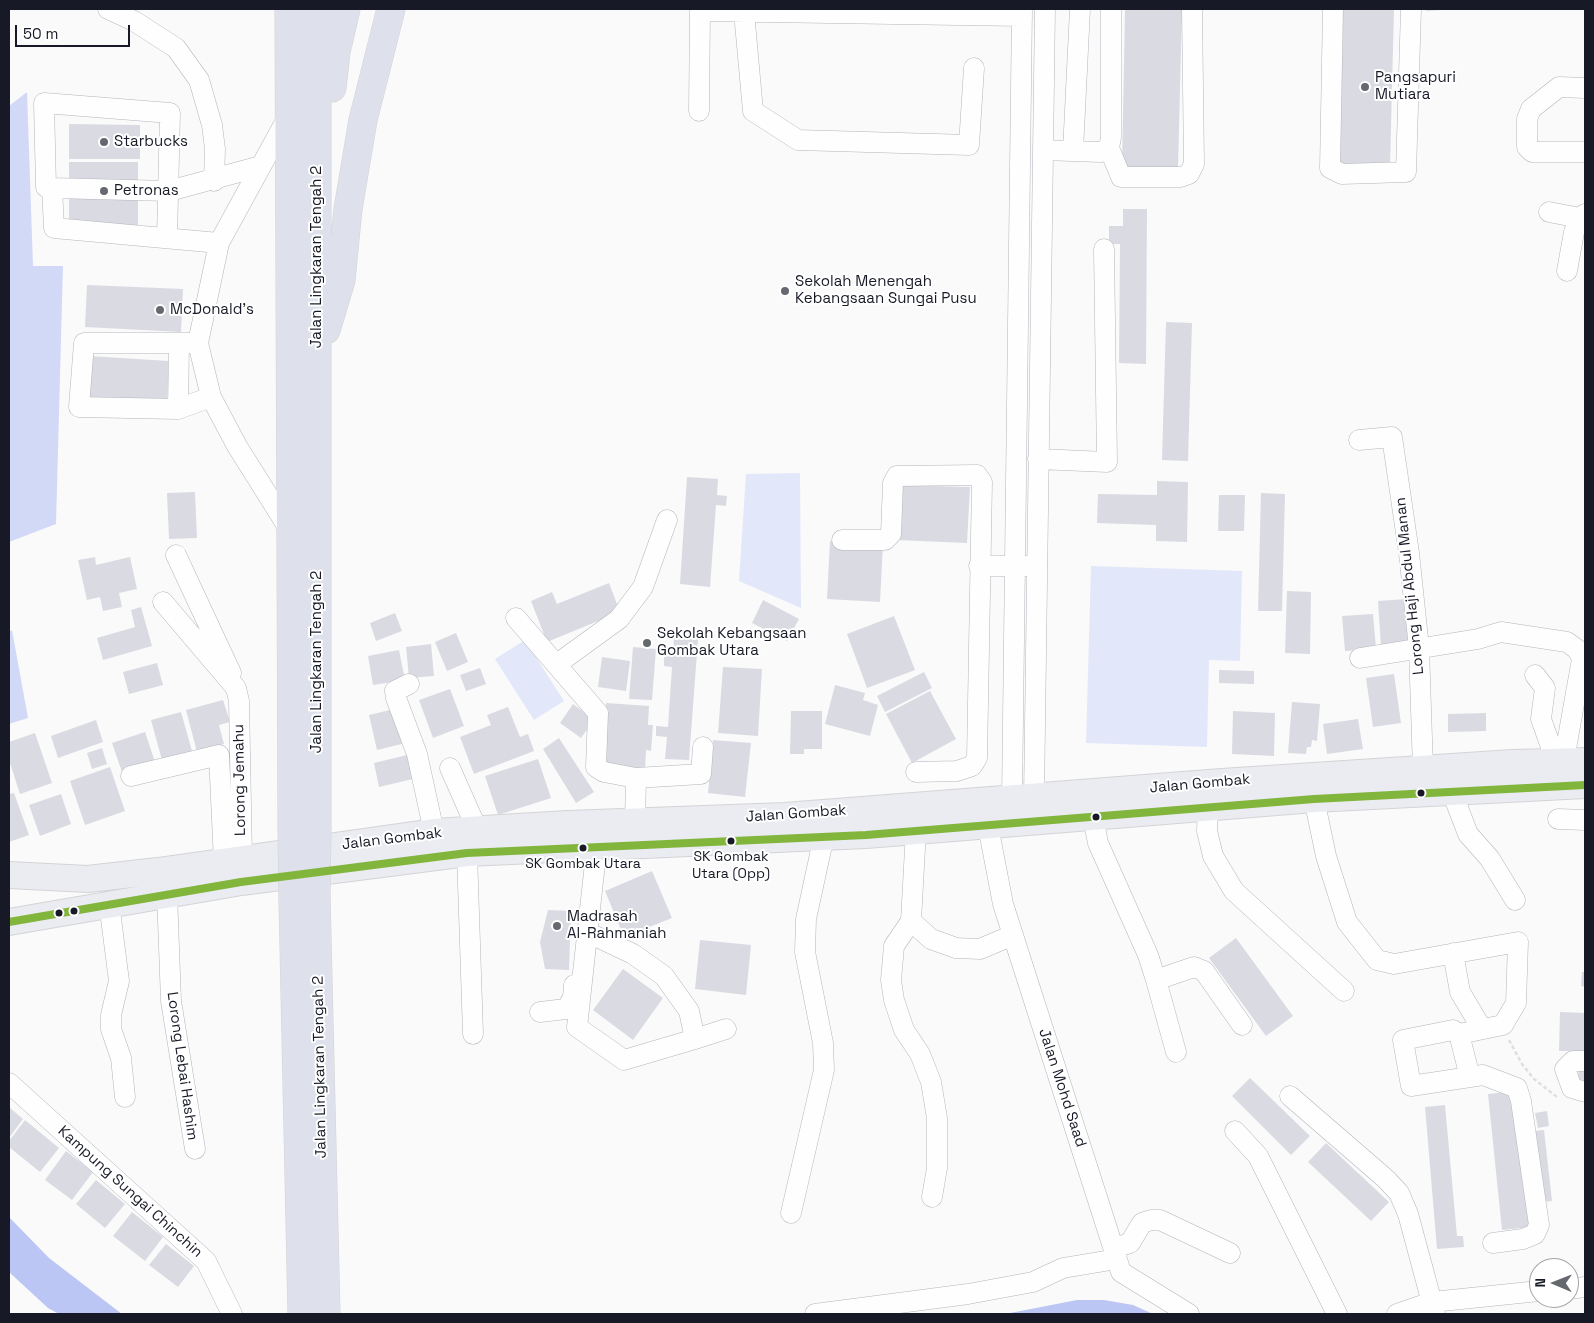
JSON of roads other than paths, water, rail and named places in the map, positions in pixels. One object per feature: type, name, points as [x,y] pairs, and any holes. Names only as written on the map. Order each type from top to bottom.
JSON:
[{"type":"highway","name":"Jalan Lingkaran Tengah 2","points":[[289,9],[291,532],[305,826]]},
{"type":"highway","name":"Jalan Lingkaran Tengah 2","points":[[302,1314],[305,826],[317,359],[317,9]]},
{"type":"highway","points":[[318,223],[336,52],[346,9]]},
{"type":"highway","points":[[317,359],[341,280],[348,209],[363,120],[391,9]]},
{"type":"highway","name":"Jalan Lingkaran Tengah 2","points":[[305,898],[326,1314]]},
{"type":"main road","name":"Jalan Gombak","points":[[9,876],[88,879],[434,832],[784,816],[1023,797],[1568,761]]},
{"type":"main road","name":"Jalan Gombak","points":[[9,922],[167,894],[467,853],[824,836],[988,826],[1314,799],[1585,785]]},
{"type":"street","points":[[108,9],[150,30],[176,48],[199,80],[212,125],[215,149],[214,181]]},
{"type":"street","points":[[1023,797],[1037,566],[1044,9]]},
{"type":"street","points":[[1073,151],[1080,9]]},
{"type":"street","points":[[1111,9],[1111,137],[1108,148],[1121,176],[1181,177],[1189,174],[1194,164],[1192,9]]},
{"type":"street","points":[[1333,9],[1330,168],[1342,174],[1406,172],[1411,9]]},
{"type":"street","points":[[699,110],[700,11],[1022,12],[1015,566],[1023,797]]},
{"type":"street","points":[[744,12],[754,111],[798,140],[969,145],[974,68]]},
{"type":"street","points":[[1585,88],[1559,87],[1531,108],[1527,119],[1527,147],[1532,152],[1585,152]]},
{"type":"street","points":[[167,238],[169,191],[170,113],[44,103],[46,187],[169,191],[214,181],[261,166]]},
{"type":"street","points":[[178,409],[189,343],[219,243],[290,114]]},
{"type":"street","points":[[1042,150],[1101,152],[1108,148]]},
{"type":"street","points":[[52,188],[54,228],[219,243]]},
{"type":"street","points":[[1549,212],[1583,216],[1574,232],[1566,271]]},
{"type":"street","points":[[1038,459],[1107,462],[1104,249]]},
{"type":"street","points":[[1018,269],[1041,270]]},
{"type":"street","points":[[189,343],[84,343],[79,407],[178,409],[211,397]]},
{"type":"street","points":[[189,343],[211,397],[237,446],[291,532]]},
{"type":"street","name":"Lorong Haji Abdul Manan","points":[[1359,440],[1392,437],[1409,553],[1419,648],[1423,770]]},
{"type":"street","points":[[842,540],[885,540],[891,534],[893,483],[897,476],[976,476],[982,482],[979,566],[978,758],[972,766],[957,771],[916,772]]},
{"type":"street","points":[[557,664],[619,619],[643,587],[667,520]]},
{"type":"street","points":[[176,555],[222,652],[237,695]]},
{"type":"street","points":[[979,566],[1037,566]]},
{"type":"street","points":[[162,602],[237,695]]},
{"type":"street","points":[[516,618],[598,713],[596,767],[604,772],[636,778],[701,774],[703,747]]},
{"type":"street","points":[[1360,658],[1501,632],[1567,642],[1578,650],[1582,659],[1568,761]]},
{"type":"street","points":[[1535,675],[1545,688],[1541,719],[1568,761]]},
{"type":"street","points":[[409,684],[396,691],[396,698],[417,754],[434,832]]},
{"type":"street","name":"Lorong Jemahu","points":[[233,860],[237,695]]},
{"type":"street","points":[[131,776],[219,755],[233,860]]},
{"type":"street","points":[[450,768],[478,829]]},
{"type":"street","points":[[635,822],[636,778]]},
{"type":"street","points":[[1452,792],[1468,834],[1490,858],[1515,900]]},
{"type":"street","points":[[1314,799],[1326,856],[1347,922],[1376,960],[1394,964],[1518,942],[1516,1003],[1503,1025],[1459,1034]]},
{"type":"street","points":[[1208,808],[1207,831],[1212,856],[1234,891],[1344,991]]},
{"type":"street","points":[[1092,817],[1098,842],[1148,955],[1176,1052]]},
{"type":"street","points":[[1558,819],[1585,820]]},
{"type":"street","name":"Jalan Mohd Saad","points":[[988,826],[1003,904],[1121,1272],[1190,1314]]},
{"type":"street","points":[[916,830],[911,921],[894,946],[891,980],[894,1000],[904,1030],[920,1054],[931,1082],[938,1118],[937,1168],[932,1197]]},
{"type":"street","points":[[791,1213],[824,1070],[823,1043],[806,952],[806,919],[824,836]]},
{"type":"street","points":[[592,846],[589,933],[577,1027],[624,1060],[726,1030]]},
{"type":"street","points":[[540,1012],[566,1009],[573,998],[592,846]]},
{"type":"street","points":[[467,853],[473,1034]]},
{"type":"street","name":"Lorong Lebai Hashim","points":[[167,894],[170,1001],[194,1149]]},
{"type":"street","points":[[109,904],[119,981],[111,1015],[112,1029],[121,1058],[125,1097]]},
{"type":"street","points":[[911,921],[931,940],[956,948],[980,949],[1013,934]]},
{"type":"street","points":[[589,933],[633,954],[664,976],[689,1012],[695,1039]]},
{"type":"street","points":[[1453,954],[1460,992],[1482,1029]]},
{"type":"street","points":[[1156,980],[1194,967],[1204,971],[1242,1026]]},
{"type":"street","points":[[1470,1077],[1459,1034],[1453,1030],[1403,1040],[1411,1086],[1470,1077],[1483,1075],[1517,1088],[1521,1101],[1539,1225],[1534,1234],[1523,1238],[1493,1243]]},
{"type":"street","points":[[1585,1061],[1573,1061],[1565,1069],[1572,1088],[1585,1092]]},
{"type":"street","name":"Kampung Sungai Chinchin","points":[[9,1083],[206,1261],[232,1314]]},
{"type":"street","points":[[1290,1096],[1399,1192],[1408,1214],[1433,1308]]},
{"type":"street","points":[[1235,1131],[1258,1156],[1337,1314]]},
{"type":"street","points":[[816,1314],[921,1301],[1033,1282],[1063,1268],[1115,1254],[1130,1243],[1142,1223],[1151,1220],[1160,1220],[1230,1253]]},
{"type":"street","points":[[1397,1314],[1529,1294]]},
{"type":"place","name":"Pangsapuri Mutiara","points":[[1365,87]]},
{"type":"place","name":"Starbucks","points":[[104,142]]},
{"type":"place","name":"Petronas","points":[[104,191]]},
{"type":"place","name":"Sekolah Menengah Kebangsaan Sungai Pusu","points":[[785,291]]},
{"type":"place","name":"McDonald's","points":[[160,310]]},
{"type":"place","name":"Sekolah Kebangsaan Gombak Utara","points":[[647,643]]},
{"type":"place","name":"SK Gombak Utara (Opp)","points":[[731,841]]},
{"type":"place","name":"SK Gombak Utara","points":[[583,848]]},
{"type":"place","name":"Madrasah Al-Rahmaniah","points":[[557,926]]}]
